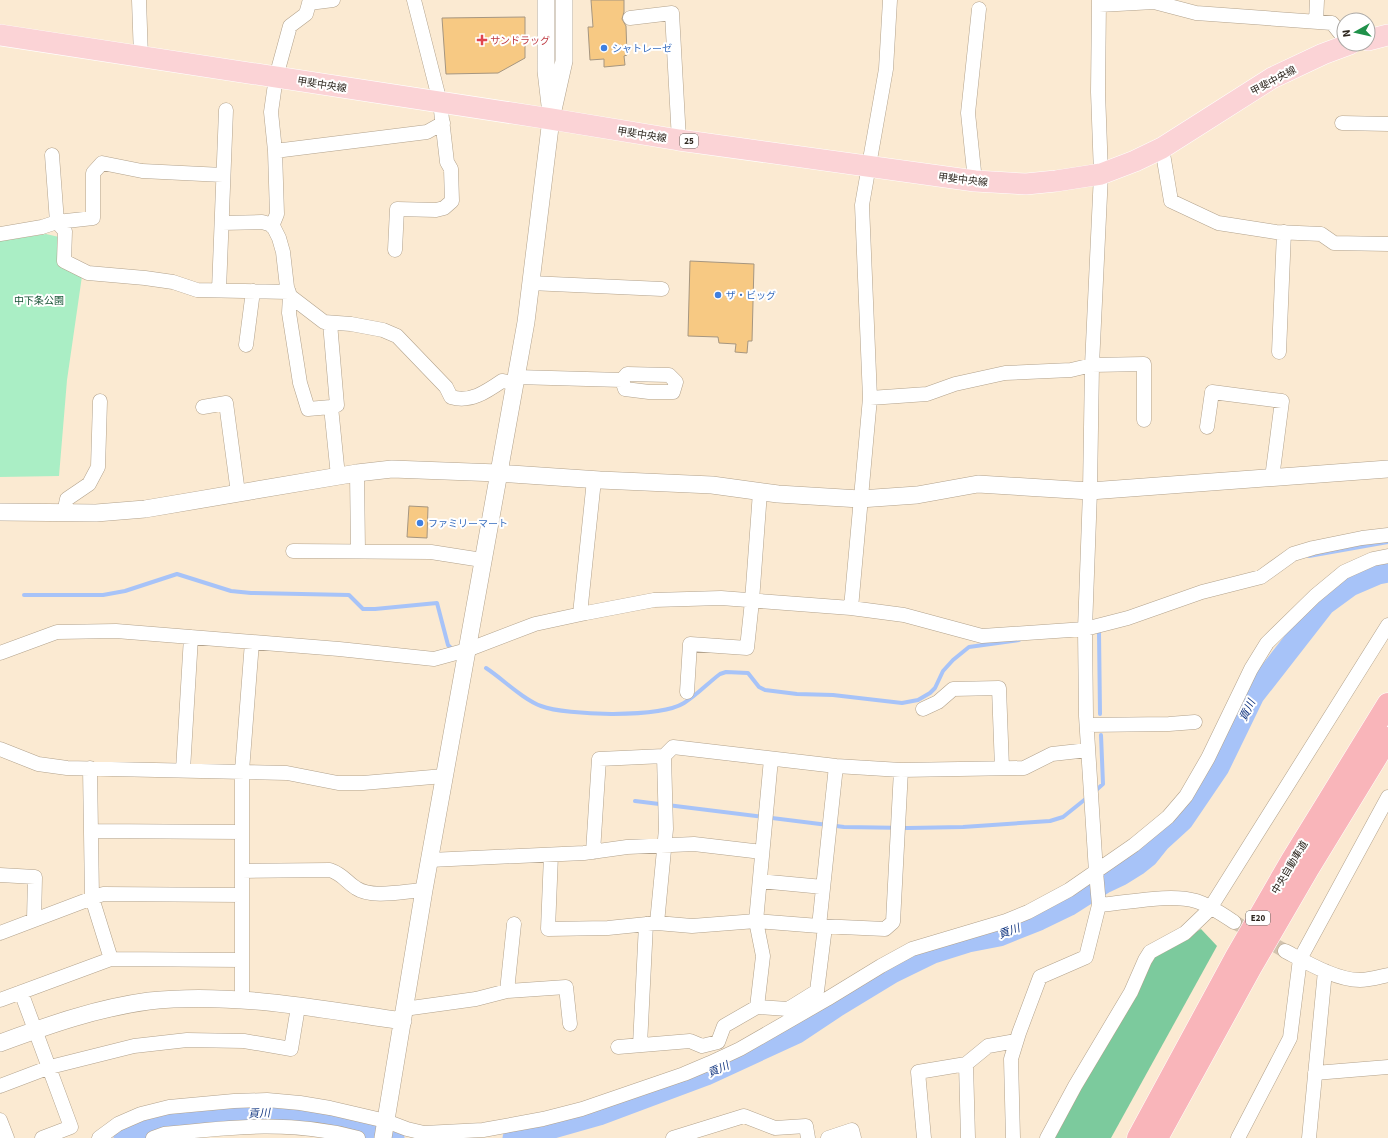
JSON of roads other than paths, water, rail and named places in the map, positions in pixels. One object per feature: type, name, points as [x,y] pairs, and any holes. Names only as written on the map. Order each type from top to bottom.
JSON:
[{"type":"highway","name":"中央自動車道","points":[[1138,1138],[1236,957],[1296,853],[1388,704]]},
{"type":"highway","name":"中央自動車道","points":[[1157,1138],[1254,961],[1388,738]]},
{"type":"main road","name":"甲斐中央線","points":[[0,35],[679,140],[975,181],[1026,184],[1101,174],[1135,161],[1162,148],[1272,78],[1336,49]]},
{"type":"main road","points":[[1376,38],[1388,35]]},
{"type":"street","points":[[139,0],[141,57]]},
{"type":"street","points":[[272,226],[277,214],[275,151],[271,112],[276,77],[290,26],[306,14],[309,2],[333,0]]},
{"type":"street","points":[[395,250],[397,209],[436,210],[444,208],[452,201],[451,169],[447,162],[440,102],[414,0]]},
{"type":"street","points":[[546,0],[546,71],[551,119]]},
{"type":"street","points":[[385,1128],[424,890],[482,560],[526,322],[551,119],[564,61],[564,0]]},
{"type":"street","points":[[851,608],[870,398],[862,205],[886,69],[890,0]]},
{"type":"street","points":[[1316,22],[1317,0]]},
{"type":"street","points":[[1013,1138],[1011,1059],[1016,1041],[1040,977],[1086,957],[1099,905],[1088,750],[1085,634],[1090,491],[1092,365],[1101,174],[1098,92],[1099,2],[1154,2],[1196,13],[1332,23],[1336,28]]},
{"type":"street","points":[[975,181],[968,113],[979,8]]},
{"type":"street","points":[[630,18],[672,13],[679,140]]},
{"type":"street","points":[[219,290],[226,110]]},
{"type":"street","points":[[275,151],[427,132],[443,123]]},
{"type":"street","points":[[1342,123],[1388,124]]},
{"type":"street","points":[[1162,148],[1170,201],[1218,223],[1284,232],[1321,234],[1334,243],[1388,244]]},
{"type":"street","points":[[52,155],[56,222],[65,231],[64,261],[88,273],[173,282],[197,290],[253,291],[290,294],[324,322],[351,324],[383,330],[397,336],[446,387],[451,397],[459,400],[480,395],[502,381],[622,380]]},
{"type":"street","points":[[0,234],[42,227],[56,222],[93,218],[94,173],[102,163],[142,171],[223,176]]},
{"type":"street","points":[[222,223],[262,222],[272,226],[279,238],[290,294],[289,312],[298,375],[308,409],[337,405],[330,323]]},
{"type":"street","points":[[1279,352],[1284,232]]},
{"type":"street","points":[[530,282],[662,289]]},
{"type":"street","points":[[246,345],[253,291]]},
{"type":"street","points":[[870,398],[927,394],[955,384],[1005,373],[1071,370],[1092,365],[1144,364],[1144,420]]},
{"type":"street","points":[[1207,427],[1212,392],[1282,402],[1272,478]]},
{"type":"street","points":[[64,513],[67,499],[89,484],[98,467],[100,401]]},
{"type":"street","points":[[203,407],[226,403],[238,493]]},
{"type":"street","points":[[331,407],[338,476]]},
{"type":"street","points":[[0,512],[96,513],[145,509],[356,473],[392,469],[498,473],[594,480],[712,485],[778,494],[860,499],[918,495],[978,484],[1090,491],[1388,469]]},
{"type":"street","points":[[356,473],[358,551]]},
{"type":"street","points":[[580,614],[594,480]]},
{"type":"street","points":[[687,692],[690,644],[747,648],[760,492]]},
{"type":"street","points":[[0,653],[58,632],[116,631],[339,649],[434,659],[466,650],[535,624],[580,614],[654,600],[721,598],[851,608],[904,615],[982,636],[1085,634],[1202,592],[1261,576],[1292,554],[1313,548],[1388,535]]},
{"type":"street","points":[[1368,538],[1373,556]]},
{"type":"street","points":[[293,551],[431,552],[482,560]]},
{"type":"street","points":[[98,1138],[118,1124],[140,1114],[169,1107],[234,1101],[267,1100],[330,1108],[385,1128],[407,1129],[424,1133],[483,1130],[542,1119],[582,1109],[684,1074],[740,1049],[912,949],[1006,921],[1028,912],[1069,890],[1134,845],[1168,817],[1186,796],[1208,758],[1251,669],[1267,643],[1315,596],[1344,572],[1373,556],[1388,556]]},
{"type":"street","points":[[1048,1138],[1076,1086],[1132,992],[1145,960],[1150,952],[1185,933],[1210,908],[1388,625]]},
{"type":"street","points":[[183,770],[192,637]]},
{"type":"street","points":[[242,1000],[242,771],[252,642]]},
{"type":"street","points":[[923,709],[938,702],[953,689],[999,688],[1002,768]]},
{"type":"street","points":[[1087,725],[1169,724],[1195,722]]},
{"type":"street","points":[[593,852],[599,759],[664,756],[673,747],[836,766],[901,770],[1024,768],[1052,754],[1088,750]]},
{"type":"street","points":[[0,749],[38,764],[67,768],[287,773],[338,784],[444,776]]},
{"type":"street","points":[[640,1046],[652,924],[664,846],[666,813],[664,756]]},
{"type":"street","points":[[757,1008],[763,956],[756,921],[771,759]]},
{"type":"street","points":[[618,1047],[690,1041],[702,1046],[718,1042],[724,1026],[757,1008],[788,1009],[817,991],[822,927],[823,887],[836,766]]},
{"type":"street","points":[[90,768],[92,898],[111,959]]},
{"type":"street","points":[[551,855],[548,928],[608,928],[652,924],[692,926],[756,921],[822,927],[885,929],[893,922],[901,770]]},
{"type":"street","points":[[1238,1138],[1290,1038],[1300,959],[1388,797]]},
{"type":"street","points":[[91,831],[242,832]]},
{"type":"street","points":[[430,860],[551,855],[593,852],[627,847],[694,844],[762,852]]},
{"type":"street","points":[[242,871],[330,870],[339,873],[356,889],[370,894],[424,890]]},
{"type":"street","points":[[0,875],[35,877],[34,920]]},
{"type":"street","points":[[760,881],[823,887]]},
{"type":"street","points":[[0,933],[103,894],[242,895]]},
{"type":"street","points":[[1099,905],[1168,898],[1195,901],[1234,922]]},
{"type":"street","points":[[507,991],[514,924]]},
{"type":"street","points":[[1286,951],[1325,971],[1342,977],[1360,980],[1388,975]]},
{"type":"street","points":[[0,1000],[111,959],[242,960]]},
{"type":"street","points":[[1309,1138],[1325,971]]},
{"type":"street","points":[[0,1043],[56,1022],[99,1010],[148,1002],[183,999],[232,998],[298,1007],[404,1015],[507,991],[566,987],[570,1024]]},
{"type":"street","points":[[21,992],[71,1127],[42,1138]]},
{"type":"street","points":[[0,1086],[50,1067],[134,1046],[186,1040],[244,1041],[291,1049],[298,1007]]},
{"type":"street","points":[[924,1138],[918,1072],[966,1064],[988,1046],[1016,1041]]},
{"type":"street","points":[[966,1064],[968,1138]]},
{"type":"street","points":[[1315,1073],[1388,1067]]},
{"type":"street","points":[[673,1138],[744,1116],[775,1128],[806,1126],[808,1138]]},
{"type":"street","points":[[0,1120],[7,1138]]},
{"type":"street","points":[[153,1138],[164,1134],[255,1126],[283,1126],[344,1134],[358,1138]]},
{"type":"street","points":[[828,1138],[852,1130],[854,1138]]},
{"type":"waterway","points":[[1309,556],[1388,542]]},
{"type":"waterway","name":"貢川","points":[[514,1138],[599,1114],[706,1074],[797,1032],[892,972],[933,952],[968,941],[999,935],[1039,919],[1068,905],[1104,882],[1137,864],[1147,856],[1159,841],[1182,820],[1218,767],[1253,695],[1324,604],[1350,585],[1378,573],[1388,571]]},
{"type":"waterway","points":[[24,595],[103,595],[125,591],[177,574],[231,591],[251,593],[349,595],[363,609],[437,603],[448,645],[450,647]]},
{"type":"waterway","points":[[1099,632],[1100,714]]},
{"type":"waterway","points":[[486,668],[534,703],[541,706],[571,712],[613,714],[655,711],[672,708],[689,700],[720,674],[726,672],[748,673],[759,687],[765,690],[797,694],[833,695],[902,703],[918,700],[930,693],[935,688],[943,671],[953,660],[969,647],[1019,640]]},
{"type":"waterway","points":[[1094,792],[1103,784],[1101,735]]},
{"type":"waterway","points":[[635,801],[844,827],[908,828],[963,827],[1050,821],[1063,817],[1088,797]]},
{"type":"waterway","name":"貢川","points":[[125,1138],[142,1130],[172,1120],[225,1114],[266,1112],[314,1114],[393,1138]]},
{"type":"tunnel","points":[[1234,922],[1285,951]]},
{"type":"place","name":"サンドラッグ","points":[[482,40]]},
{"type":"place","name":"シャトレーゼ","points":[[604,48]]},
{"type":"place","name":"ザ・ビッグ","points":[[718,295]]},
{"type":"place","name":"ファミリーマート","points":[[420,523]]},
{"type":"park label","name":"中下条公園","points":[[39,300]]}]
